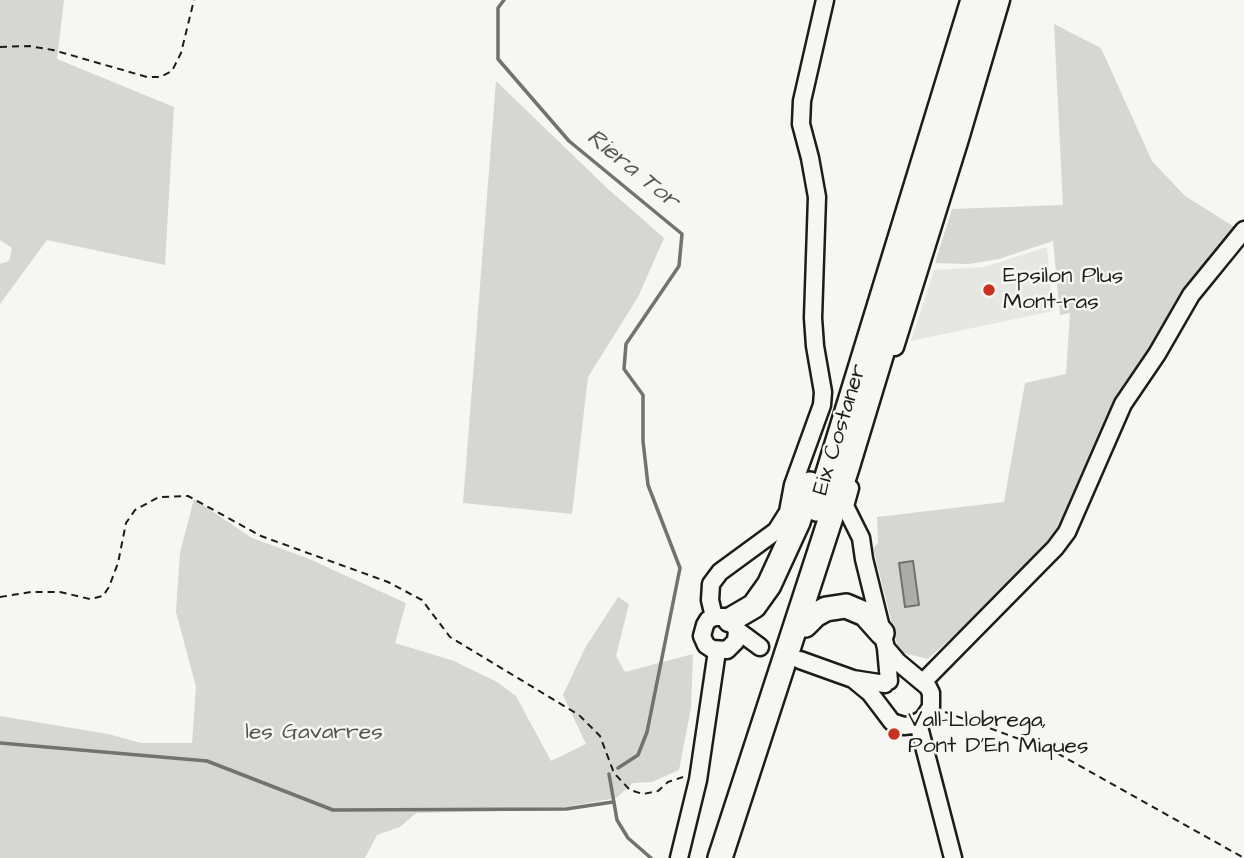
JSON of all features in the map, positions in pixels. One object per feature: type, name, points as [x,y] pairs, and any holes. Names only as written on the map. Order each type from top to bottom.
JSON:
[{"type":"highway","points":[[726,633],[754,606],[769,584],[798,523],[961,0]]},
{"type":"highway","name":"Eix Costaner","points":[[705,858],[831,465],[973,0]]},
{"type":"highway","points":[[720,858],[855,442],[989,0]]},
{"type":"highway","points":[[740,796],[775,714],[845,506]]},
{"type":"highway","points":[[805,625],[826,609],[846,606],[865,614],[884,640]]},
{"type":"street","points":[[679,858],[698,780],[726,633],[710,600],[711,584],[720,572],[776,531],[788,512],[793,485],[822,405],[823,392],[813,318],[817,197],[801,124],[802,101],[825,0]]},
{"type":"street","points":[[881,707],[880,696],[887,682],[884,640],[861,538],[845,506],[960,139],[1000,0]]},
{"type":"street","points":[[918,678],[1055,548],[1067,532],[1123,404],[1157,354],[1191,295],[1244,230]]},
{"type":"street","points":[[800,660],[853,680],[870,693],[885,715],[897,725],[912,726],[929,713],[931,693],[884,640]]},
{"type":"street","points":[[853,680],[887,682],[900,675],[918,678]]},
{"type":"street","points":[[918,723],[953,858]]},
{"type":"path","points":[[0,47],[29,46],[53,50],[147,77],[160,77],[172,71],[181,53],[194,0]]},
{"type":"path","points":[[0,597],[32,592],[60,592],[90,599],[103,596],[118,563],[126,523],[135,510],[159,498],[188,496],[261,536],[388,582],[422,600],[450,637],[579,715],[600,736],[614,773],[630,790],[643,794],[658,791],[668,782],[684,777],[698,780]]},
{"type":"path","points":[[931,707],[1055,752],[1244,858]]},
{"type":"shaded area","name":"Epsilon Plus Mont-ras","points":[[1047,247],[1053,311],[911,341],[934,270],[984,267]]},
{"type":"shaded area","points":[[913,561],[919,605],[905,607],[899,563]]},
{"type":"green space","points":[[0,0],[64,0],[57,59],[174,107],[165,265],[47,240],[0,304],[0,264],[9,261],[12,248],[0,240]]},
{"type":"green space","points":[[1054,24],[1101,48],[1152,161],[1185,196],[1236,228],[1100,437],[1063,520],[1017,580],[928,659],[903,653],[898,648],[873,548],[878,543],[877,517],[1004,502],[1025,383],[1066,374],[1070,313],[1060,315],[1053,241],[999,259],[969,264],[935,263],[952,209],[1063,205]]},
{"type":"green space","points":[[496,81],[608,189],[664,238],[638,297],[588,377],[572,514],[463,503]]},
{"type":"green space","name":"les Gavarres","points":[[194,499],[252,538],[307,558],[406,603],[395,643],[454,661],[497,682],[516,696],[551,761],[586,744],[563,695],[585,648],[618,597],[629,604],[616,656],[625,672],[693,654],[691,708],[679,770],[652,782],[633,783],[616,798],[549,810],[416,813],[400,827],[377,835],[365,858],[0,858],[0,716],[108,734],[141,743],[192,743],[196,687],[176,612],[180,553]]},
{"type":"waterway","name":"Riera Tor","points":[[504,0],[498,8],[498,59],[569,141],[682,234],[679,266],[626,344],[624,369],[643,395],[643,441],[648,485],[680,568],[647,732],[638,755],[618,768]]},
{"type":"waterway","points":[[0,743],[207,761],[333,810],[566,809],[613,802]]},
{"type":"waterway","name":"Riera Tor","points":[[609,774],[617,820],[628,838],[651,858]]},
{"type":"place","name":"Epsilon Plus Mont-ras","points":[[989,290]]},
{"type":"place","name":"Vall-Llobrega, Pont D'En Miques","points":[[894,734]]}]
